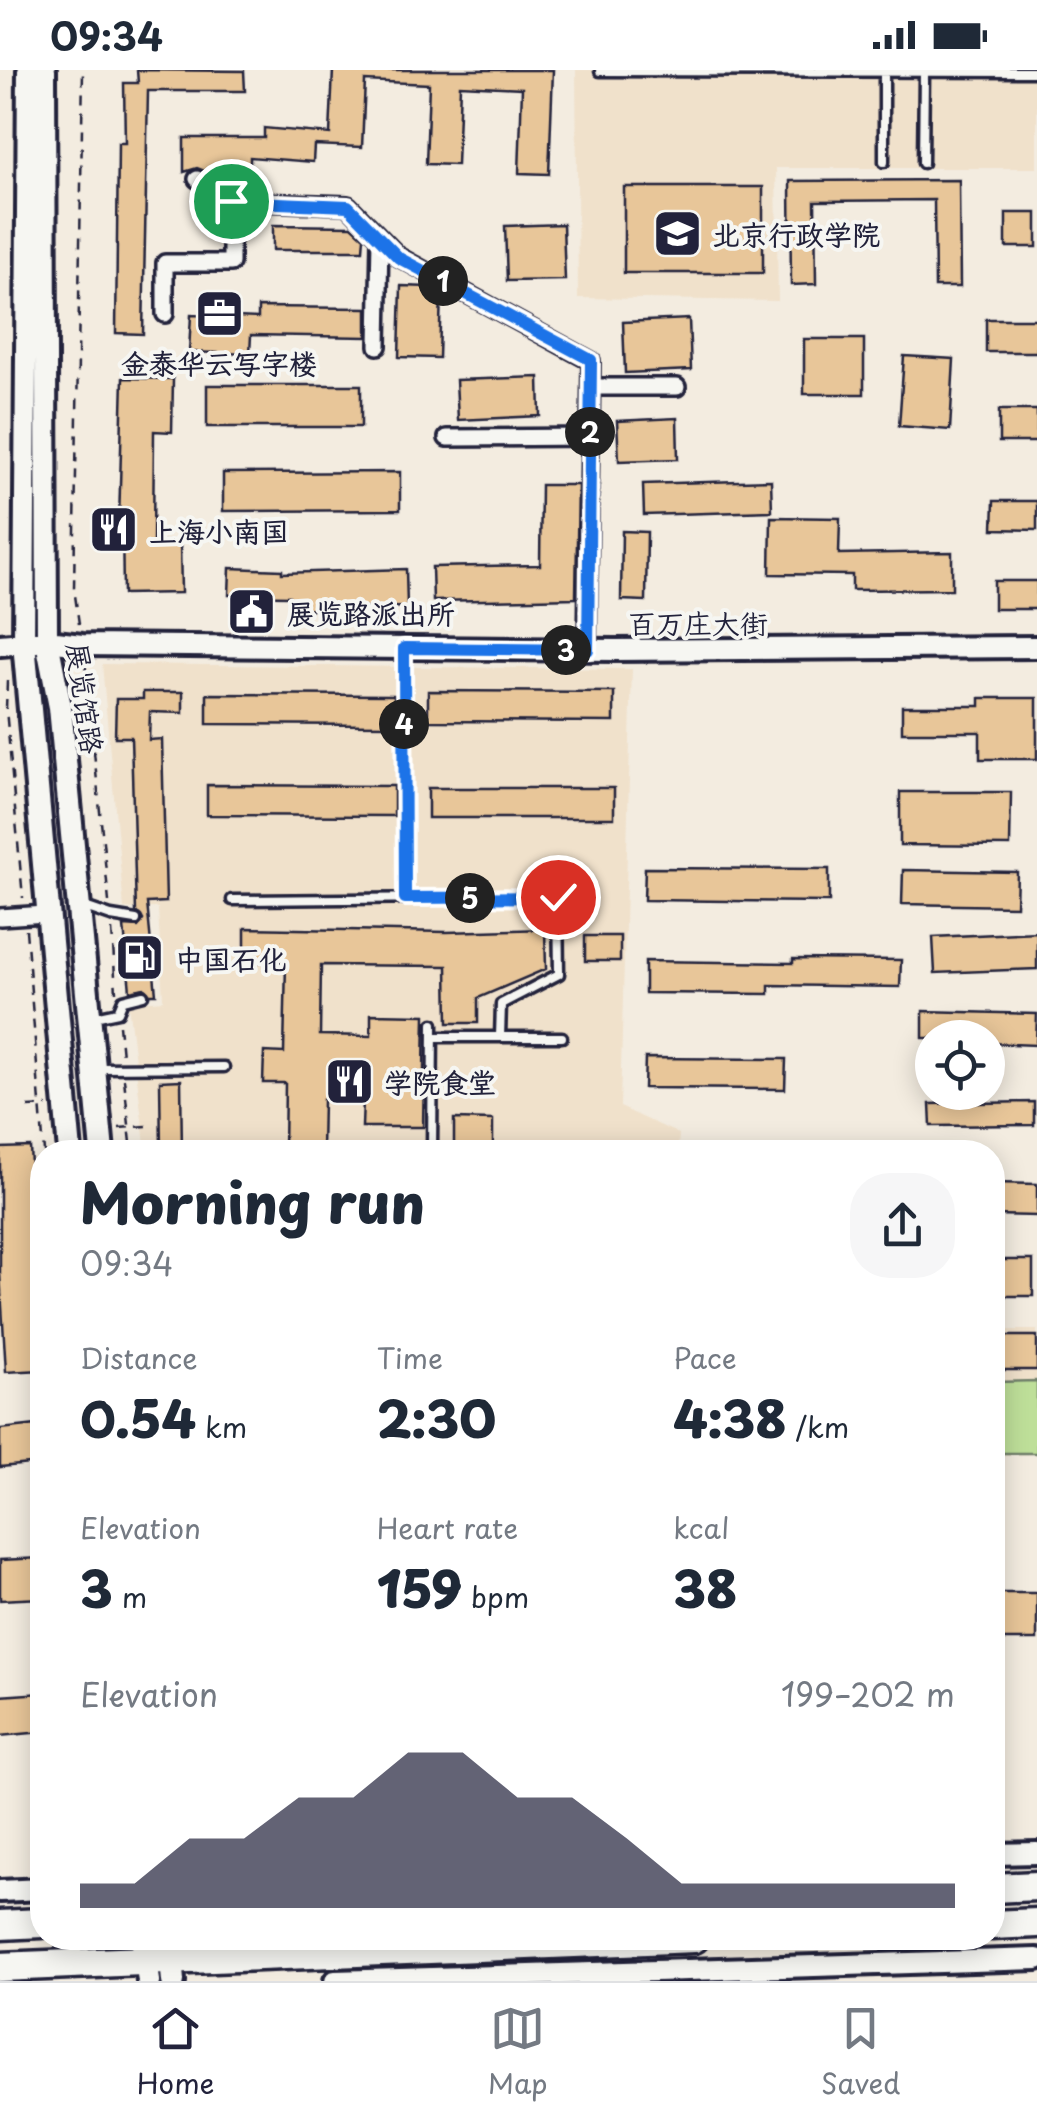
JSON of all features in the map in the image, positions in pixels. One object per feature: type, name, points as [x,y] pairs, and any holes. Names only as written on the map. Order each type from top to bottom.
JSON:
[{"type":"highway","points":[[1005,1887],[1037,1886]]},
{"type":"highway","points":[[1005,1924],[1037,1923]]},
{"type":"highway","points":[[0,1925],[30,1924]]},
{"type":"highway","points":[[0,1967],[411,1950]]},
{"type":"main road","name":"展览馆路","points":[[28,70],[36,642],[46,914],[69,1140]]},
{"type":"main road","name":"展览馆路","points":[[45,70],[36,642],[60,707],[101,1140]]},
{"type":"main road","name":"百万庄大街","points":[[0,645],[36,642],[588,650],[1037,647]]},
{"type":"main road","points":[[1005,1854],[1037,1853]]},
{"type":"main road","points":[[0,1890],[30,1889]]},
{"type":"main road","points":[[336,1981],[568,1977],[1037,1959]]},
{"type":"street","points":[[197,178],[231,201],[348,206],[399,258],[591,360],[588,650]]},
{"type":"street","points":[[166,314],[166,263],[231,263],[231,201]]},
{"type":"street","points":[[378,346],[380,238]]},
{"type":"street","points":[[590,387],[677,387]]},
{"type":"street","points":[[446,438],[590,437]]},
{"type":"street","points":[[0,916],[46,914]]},
{"type":"street","points":[[563,1950],[568,1977]]},
{"type":"lane","points":[[600,71],[1037,72]]},
{"type":"lane","points":[[884,72],[884,162]]},
{"type":"lane","points":[[923,163],[924,73]]},
{"type":"lane","points":[[404,648],[405,898]]},
{"type":"lane","points":[[232,900],[558,897],[560,974],[501,1004],[500,1037]]},
{"type":"lane","points":[[78,904],[110,916],[136,920]]},
{"type":"lane","points":[[90,1018],[118,1012],[123,1000],[142,995]]},
{"type":"lane","points":[[432,1140],[433,1024]]},
{"type":"lane","points":[[433,1037],[562,1037]]},
{"type":"lane","points":[[94,1068],[224,1066]]},
{"type":"path","points":[[83,70],[74,588],[92,706],[131,1140]]},
{"type":"shaded area","name":"北京行政学院","points":[[576,70],[1037,70],[1037,168],[776,168],[778,301],[578,298]]},
{"type":"shaded area","points":[[102,664],[632,669],[620,1107],[679,1134],[679,1140],[145,1140],[128,1003],[163,1000],[158,908],[124,909]]},
{"type":"shaded area","points":[[1005,1330],[1037,1330],[1037,1454],[1005,1455]]},
{"type":"green space","points":[[1037,1381],[1037,1453],[1005,1453],[1005,1382]]},
{"type":"building","points":[[137,70],[244,71],[245,91],[148,91],[143,334],[116,333],[118,143],[125,143],[124,83],[138,83]]},
{"type":"building","points":[[333,70],[553,70],[549,174],[519,173],[522,88],[460,85],[457,165],[426,164],[429,84],[365,81],[362,147],[314,145],[313,162],[250,157],[250,172],[207,172],[197,168],[184,172],[184,138],[264,138],[264,128],[330,134]]},
{"type":"building","points":[[959,180],[960,287],[935,287],[934,200],[815,201],[816,284],[791,285],[790,181]]},
{"type":"building","points":[[624,187],[763,187],[763,273],[624,273]]},
{"type":"building","points":[[1006,213],[1037,213],[1037,247],[1006,247]]},
{"type":"building","points":[[563,224],[565,280],[507,281],[505,226]]},
{"type":"building","points":[[273,225],[352,226],[364,237],[363,250],[273,250]]},
{"type":"building","points":[[401,286],[430,287],[441,292],[439,358],[399,357]]},
{"type":"building","points":[[258,307],[367,308],[367,337],[251,335],[250,354],[189,352],[191,315],[258,318]]},
{"type":"building","points":[[689,319],[691,370],[625,373],[623,322]]},
{"type":"building","points":[[986,319],[1037,319],[1037,352],[986,352]]},
{"type":"building","points":[[804,339],[864,339],[864,394],[804,394]]},
{"type":"building","points":[[904,356],[954,359],[950,430],[899,426]]},
{"type":"building","points":[[539,377],[540,416],[458,420],[456,380]]},
{"type":"building","points":[[123,378],[173,379],[172,432],[154,431],[153,542],[180,542],[181,593],[123,594],[119,522]]},
{"type":"building","points":[[207,385],[361,385],[361,427],[207,427]]},
{"type":"building","points":[[999,410],[1037,410],[1037,442],[999,442]]},
{"type":"building","points":[[677,418],[678,459],[619,461],[617,421]]},
{"type":"building","points":[[400,472],[400,510],[223,511],[223,473]]},
{"type":"building","points":[[771,480],[772,511],[644,515],[643,484]]},
{"type":"building","points":[[541,485],[578,485],[576,598],[433,601],[432,567],[540,565]]},
{"type":"building","points":[[994,501],[1037,501],[1037,530],[993,529]]},
{"type":"building","points":[[771,517],[840,518],[839,554],[952,552],[952,589],[852,590],[852,575],[770,574]]},
{"type":"building","points":[[622,531],[647,532],[646,601],[621,600]]},
{"type":"building","points":[[230,568],[282,573],[406,569],[407,607],[289,610],[289,596],[229,595]]},
{"type":"building","points":[[994,581],[1037,581],[1037,609],[994,609]]},
{"type":"building","points":[[428,691],[614,692],[614,722],[428,721]]},
{"type":"building","points":[[143,692],[183,692],[183,713],[150,712],[149,740],[162,739],[166,902],[147,903],[156,994],[144,988],[130,991],[124,926],[138,927],[143,920],[136,912],[131,737],[115,737],[116,699],[143,699]]},
{"type":"building","points":[[207,694],[394,695],[394,725],[207,724]]},
{"type":"building","points":[[980,698],[1037,698],[1037,759],[980,759],[980,732],[902,732],[902,706],[980,706]]},
{"type":"building","points":[[207,785],[394,786],[394,816],[207,815]]},
{"type":"building","points":[[428,788],[614,788],[614,818],[428,818]]},
{"type":"building","points":[[900,792],[1011,792],[1010,846],[900,845]]},
{"type":"building","points":[[645,868],[829,869],[829,902],[644,900]]},
{"type":"building","points":[[903,870],[1017,872],[1016,906],[902,904]]},
{"type":"building","points":[[245,928],[447,932],[545,929],[546,969],[478,998],[478,1023],[448,1023],[447,966],[321,965],[320,1035],[371,1036],[371,1014],[425,1015],[423,1127],[362,1127],[363,1100],[323,1099],[322,1140],[284,1140],[285,1083],[263,1083],[264,1052],[284,1053],[286,962],[245,962]]},
{"type":"building","points":[[1037,932],[1037,969],[935,973],[933,937]]},
{"type":"building","points":[[585,936],[620,936],[620,961],[585,961]]},
{"type":"building","points":[[793,959],[901,960],[900,987],[769,985],[769,994],[645,993],[645,961],[793,963]]},
{"type":"building","points":[[923,1011],[1037,1014],[1036,1045],[1005,1044],[1005,1020],[923,1020]]},
{"type":"building","points":[[645,1058],[786,1059],[785,1089],[644,1088]]},
{"type":"building","points":[[181,1080],[182,1140],[161,1140],[160,1081]]},
{"type":"building","points":[[1034,1102],[1034,1125],[931,1126],[930,1110],[1005,1110],[1005,1103]]},
{"type":"building","points":[[454,1119],[493,1120],[493,1140],[454,1140]]},
{"type":"building","points":[[30,1147],[30,1371],[6,1372],[0,1273],[0,1148]]},
{"type":"building","points":[[1005,1183],[1037,1184],[1037,1216],[1005,1215]]},
{"type":"building","points":[[1005,1260],[1033,1260],[1033,1296],[1005,1296]]},
{"type":"building","points":[[1005,1336],[1037,1336],[1037,1370],[1005,1370]]},
{"type":"building","points":[[30,1426],[30,1464],[0,1467],[0,1429]]},
{"type":"building","points":[[30,1559],[30,1599],[0,1600],[0,1560]]},
{"type":"building","points":[[1005,1593],[1037,1593],[1037,1640],[1005,1640]]},
{"type":"building","points":[[30,1694],[30,1733],[0,1736],[0,1696]]},
{"type":"place","name":"北京行政学院","points":[[677,233]]},
{"type":"place","name":"金泰华云写字楼","points":[[219,314]]},
{"type":"place","name":"上海小南国","points":[[114,530]]},
{"type":"place","name":"展览路派出所","points":[[252,612]]},
{"type":"place","name":"中国石化","points":[[140,958]]},
{"type":"place","name":"学院食堂","points":[[349,1081]]},
{"type":"route","points":[[231,201],[348,206],[399,258],[591,360],[588,650],[404,648],[405,898],[558,897]]}]
